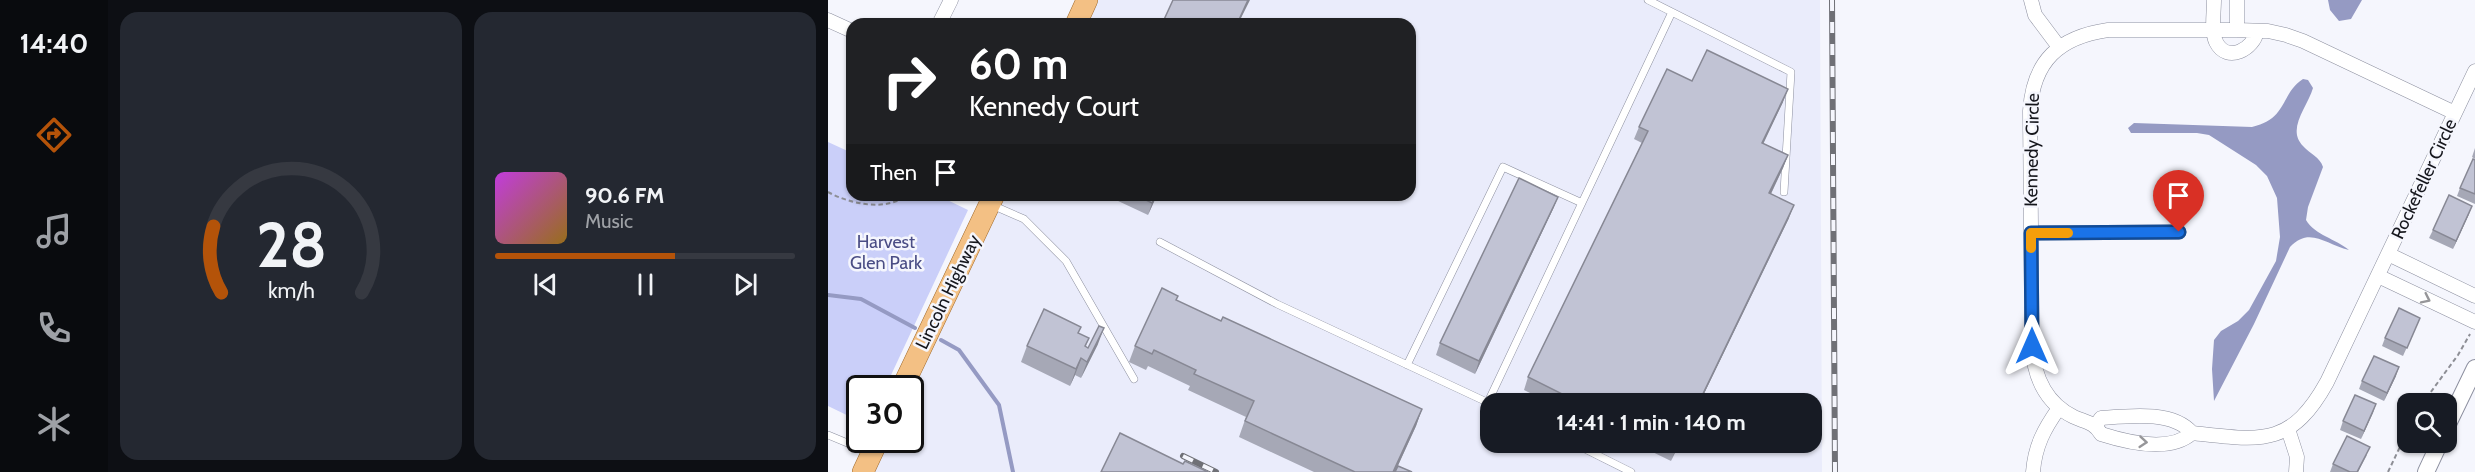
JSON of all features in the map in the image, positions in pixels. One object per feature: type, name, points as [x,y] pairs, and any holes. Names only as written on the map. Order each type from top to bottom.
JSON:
[{"type":"main road","points":[[1079,18],[1087,0]]},
{"type":"main road","name":"Lincoln Highway","points":[[908,375],[992,201]]},
{"type":"street","points":[[942,18],[951,0]]},
{"type":"street","points":[[2031,0],[2035,15],[2059,47]]},
{"type":"street","points":[[2214,0],[2214,30],[2216,42],[2222,49],[2240,53],[2247,50],[2256,39],[2257,31]]},
{"type":"street","points":[[2237,0],[2237,30]]},
{"type":"street","points":[[828,20],[846,28]]},
{"type":"street","name":"Kennedy Circle","points":[[2192,433],[2183,442],[2176,443],[2136,442],[2101,434],[2096,425],[2071,416],[2059,408],[2041,385],[2033,360],[2031,96],[2041,69],[2059,47],[2086,34],[2108,30],[2268,31],[2303,40],[2455,113]]},
{"type":"street","name":"Rockefeller Circle","points":[[2388,254],[2475,71]]},
{"type":"street","points":[[2031,233],[2179,232]]},
{"type":"street","points":[[2388,254],[2475,296]]},
{"type":"street","name":"Kennedy Circle","points":[[2096,425],[2101,418],[2127,416],[2158,418],[2185,425],[2192,433],[2256,438],[2288,429],[2309,413],[2316,403],[2388,254]]},
{"type":"street","points":[[2378,276],[2473,328]]},
{"type":"street","points":[[2457,405],[2475,368]]},
{"type":"street","points":[[2033,472],[2035,449],[2041,434],[2059,408]]},
{"type":"street","points":[[2288,429],[2297,457],[2296,472]]},
{"type":"street","points":[[2426,472],[2435,453]]},
{"type":"lane","points":[[1648,0],[1791,72],[1784,192]]},
{"type":"lane","points":[[1494,393],[1672,12]]},
{"type":"lane","points":[[1407,365],[1503,167],[1582,203]]},
{"type":"lane","points":[[994,201],[1024,219],[1066,261],[1134,379]]},
{"type":"lane","points":[[1160,242],[1277,304],[1480,399]]},
{"type":"lane","points":[[828,435],[870,455]]},
{"type":"lane","points":[[1593,453],[1631,472]]},
{"type":"path","points":[[828,192],[844,201],[886,204],[897,201]]},
{"type":"path","points":[[2430,393],[2458,355],[2473,328]]},
{"type":"path","points":[[2388,472],[2397,453]]},
{"type":"shaded area","points":[[1097,0],[1820,0],[1822,393],[1480,393],[1480,453],[1822,453],[1822,472],[872,472],[882,453],[924,453],[924,375],[920,375],[1003,201],[1416,201],[1416,18],[1088,18]]},
{"type":"shaded area","points":[[2328,0],[2362,0],[2351,19],[2339,21],[2330,10]]},
{"type":"shaded area","points":[[2303,79],[2308,80],[2313,88],[2297,125],[2298,139],[2323,167],[2308,207],[2306,220],[2320,233],[2349,250],[2311,237],[2297,241],[2290,247],[2214,401],[2212,369],[2214,340],[2221,331],[2238,321],[2249,310],[2276,261],[2280,237],[2277,198],[2267,176],[2256,165],[2209,135],[2131,133],[2128,128],[2134,123],[2252,127],[2272,118],[2290,92]]},
{"type":"green space","name":"Harvest Glen Park","points":[[828,142],[846,150],[846,201],[949,201],[968,210],[891,375],[846,375],[846,415],[828,406]]},
{"type":"building","points":[[1173,0],[1248,0],[1240,18],[1165,18]]},
{"type":"building","points":[[1707,50],[1788,89],[1762,143],[1788,155],[1769,193],[1794,205],[1703,393],[1560,393],[1528,377],[1648,131],[1639,127],[1667,69],[1692,81]]},
{"type":"building","points":[[2473,159],[2475,160],[2475,194],[2460,188]]},
{"type":"building","points":[[1519,178],[1558,197],[1479,361],[1440,343]]},
{"type":"building","points":[[2449,195],[2472,206],[2456,241],[2433,230]]},
{"type":"building","points":[[1162,288],[1178,296],[1176,300],[1221,321],[1223,317],[1422,409],[1393,472],[1355,472],[1245,421],[1254,401],[1194,374],[1196,370],[1154,350],[1152,354],[1135,346]]},
{"type":"building","points":[[2399,308],[2420,318],[2407,348],[2385,338]]},
{"type":"building","points":[[1044,309],[1081,327],[1078,333],[1089,338],[1085,346],[1088,348],[1099,326],[1104,328],[1087,362],[1081,358],[1076,369],[1027,346]]},
{"type":"building","points":[[2374,356],[2399,367],[2387,393],[2362,381]]},
{"type":"building","points":[[2355,395],[2376,404],[2364,431],[2343,421]]},
{"type":"building","points":[[1120,433],[1183,464],[1185,461],[1208,472],[1101,472]]},
{"type":"building","points":[[2347,436],[2370,447],[2357,472],[2350,472],[2333,464]]},
{"type":"building","points":[[1398,466],[1412,472],[1395,472]]},
{"type":"waterway","points":[[828,295],[861,299],[915,328]]},
{"type":"waterway","points":[[941,340],[959,350],[999,405],[1013,472]]},
{"type":"railway","points":[[1832,0],[1835,472]]},
{"type":"railway","points":[[1183,456],[1216,472]]},
{"type":"slow traffic","points":[[2031,248],[2031,233],[2068,233]]},
{"type":"route","points":[[2032,346],[2031,233],[2179,232]]}]
